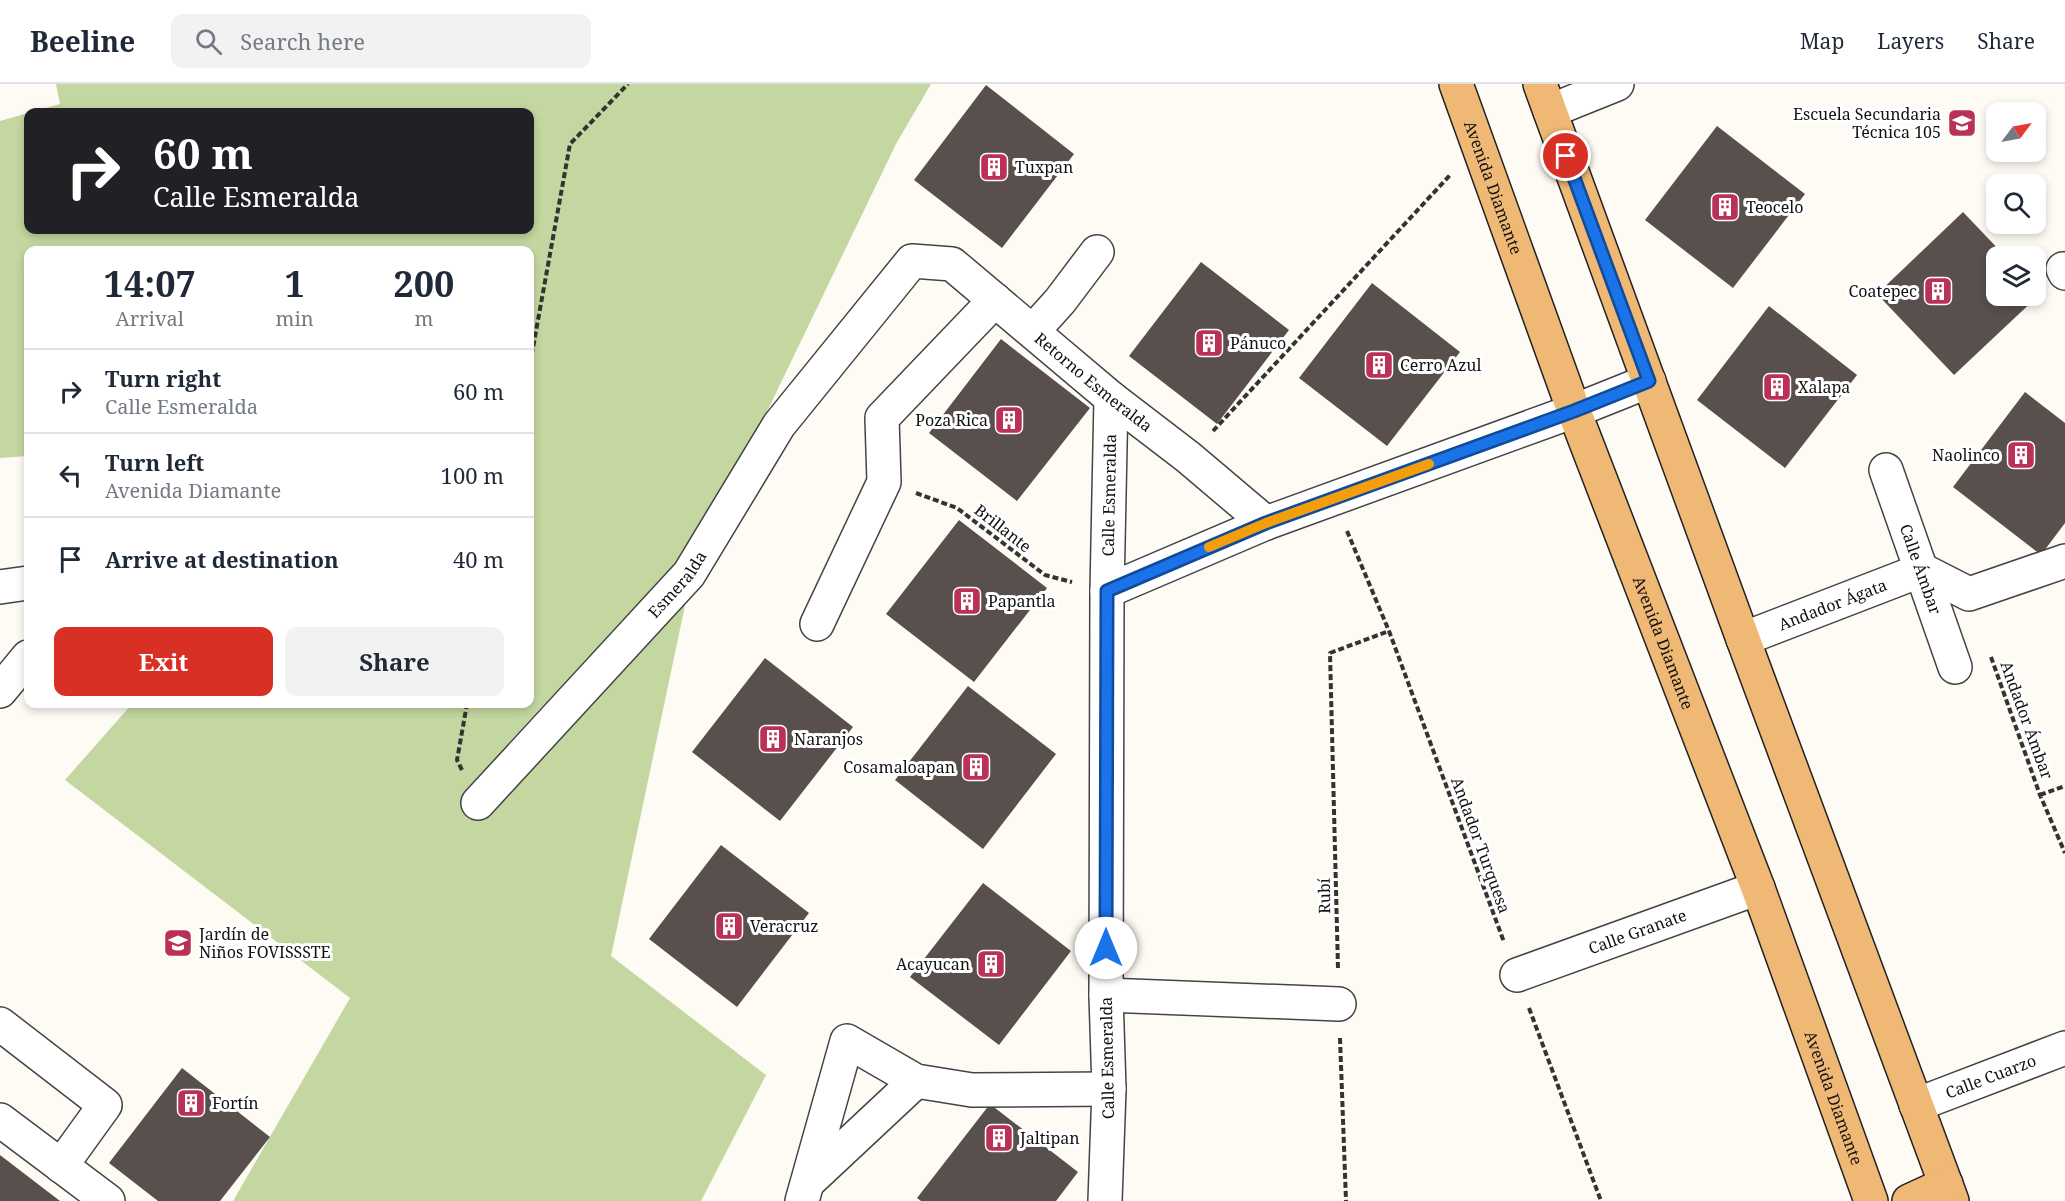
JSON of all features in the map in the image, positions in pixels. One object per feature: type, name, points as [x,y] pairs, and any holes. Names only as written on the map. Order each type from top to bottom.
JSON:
[{"type":"main road","name":"Avenida Diamante","points":[[1456,84],[1574,411],[1758,888],[1871,1201]]},
{"type":"main road","points":[[1545,98],[1949,1193],[1909,1201]]},
{"type":"street","points":[[1545,98],[1617,84]]},
{"type":"street","points":[[1033,331],[1060,301],[1097,252]]},
{"type":"street","name":"Retorno Esmeralda","points":[[912,261],[952,264],[1111,398],[1266,523]]},
{"type":"street","name":"Esmeralda","points":[[478,803],[689,574],[779,425],[912,261]]},
{"type":"street","points":[[817,624],[884,482],[882,418],[995,300]]},
{"type":"street","points":[[1107,591],[1266,523],[1574,411],[1649,381]]},
{"type":"street","name":"Calle Esmeralda","points":[[1105,1201],[1109,1089],[1106,995],[1107,591],[1111,398]]},
{"type":"street","name":"Calle Ámbar","points":[[1886,470],[1955,667]]},
{"type":"street","points":[[1922,570],[1969,594],[2065,561]]},
{"type":"street","name":"Andador Ágata","points":[[1743,639],[1922,570]]},
{"type":"street","points":[[0,587],[24,584]]},
{"type":"street","points":[[0,691],[24,662]]},
{"type":"street","name":"Calle Granate","points":[[1517,975],[1758,888]]},
{"type":"street","points":[[1106,995],[1339,1004]]},
{"type":"street","points":[[0,1024],[105,1105],[61,1166]]},
{"type":"street","points":[[805,1191],[847,1041],[916,1081],[972,1090],[1109,1089]]},
{"type":"street","name":"Calle Cuarzo","points":[[1916,1105],[2065,1048]]},
{"type":"street","points":[[805,1191],[916,1081]]},
{"type":"street","points":[[0,1120],[108,1201]]},
{"type":"path","points":[[534,342],[570,144],[628,84]]},
{"type":"path","points":[[1188,458],[1478,144]]},
{"type":"path","name":"Brillante","points":[[884,482],[957,508],[1044,575],[1107,591]]},
{"type":"path","name":"Andador Turquesa","points":[[1334,498],[1389,631],[1601,1201]]},
{"type":"path","name":"Rubí","points":[[1346,1201],[1330,652],[1389,631]]},
{"type":"path","name":"Andador Ámbar","points":[[1989,650],[2040,795],[2065,853]]},
{"type":"path","points":[[466,708],[457,760],[478,803]]},
{"type":"path","points":[[2040,795],[2065,786]]},
{"type":"green space","points":[[56,84],[931,84],[896,144],[694,563],[611,956],[766,1075],[701,1201],[233,1201],[350,998],[65,780],[128,708],[534,708],[534,246],[24,246],[24,456],[0,458],[0,121],[24,114],[24,234],[534,234],[534,108],[46,108],[60,104]]},
{"type":"building","name":"Tuxpan","points":[[986,85],[1074,154],[1002,248],[914,180]]},
{"type":"building","name":"Teocelo","points":[[1717,126],[1805,194],[1733,288],[1645,220]]},
{"type":"building","name":"Coatepec","points":[[1963,212],[1995,246],[1986,246],[1986,306],[2027,306],[1954,375],[1877,294]]},
{"type":"building","name":"Pánuco","points":[[1201,262],[1289,330],[1217,424],[1129,356]]},
{"type":"building","name":"Cerro Azul","points":[[1372,283],[1460,352],[1387,446],[1299,378]]},
{"type":"building","name":"Xalapa","points":[[1769,306],[1857,375],[1785,468],[1697,400]]},
{"type":"building","name":"Poza Rica","points":[[1001,339],[1090,408],[1017,501],[929,433]]},
{"type":"building","name":"Naolinco","points":[[2025,392],[2065,423],[2065,523],[2041,555],[1953,487]]},
{"type":"building","name":"Papantla","points":[[959,520],[1047,588],[974,682],[886,614]]},
{"type":"building","name":"Naranjos","points":[[765,658],[853,727],[780,821],[692,752]]},
{"type":"building","name":"Cosamaloapan","points":[[968,686],[1056,754],[983,849],[895,780]]},
{"type":"building","name":"Veracruz","points":[[721,845],[809,913],[737,1007],[649,939]]},
{"type":"building","name":"Acayucan","points":[[983,883],[1071,951],[999,1045],[910,977]]},
{"type":"building","name":"Fortín","points":[[182,1068],[270,1137],[220,1201],[158,1201],[109,1163]]},
{"type":"building","name":"Jaltipan","points":[[990,1104],[1078,1172],[1056,1201],[921,1201],[917,1198]]},
{"type":"building","points":[[0,1155],[60,1201],[0,1201]]},
{"type":"slow traffic","points":[[1209,547],[1266,523],[1429,464]]},
{"type":"place","name":"Escuela Secundaria Técnica 105","points":[[1962,123]]},
{"type":"place","name":"Tuxpan","points":[[994,167]]},
{"type":"place","name":"Teocelo","points":[[1725,207]]},
{"type":"place","name":"Coatepec","points":[[1938,291]]},
{"type":"place","name":"Pánuco","points":[[1209,343]]},
{"type":"place","name":"Cerro Azul","points":[[1379,365]]},
{"type":"place","name":"Xalapa","points":[[1777,387]]},
{"type":"place","name":"Poza Rica","points":[[1009,420]]},
{"type":"place","name":"Naolinco","points":[[2021,455]]},
{"type":"place","name":"Papantla","points":[[967,601]]},
{"type":"place","name":"Naranjos","points":[[773,739]]},
{"type":"place","name":"Cosamaloapan","points":[[976,767]]},
{"type":"place","name":"Veracruz","points":[[729,926]]},
{"type":"place","name":"Jardín de Niños FOVISSSTE","points":[[178,943]]},
{"type":"place","name":"Acayucan","points":[[991,964]]},
{"type":"place","name":"Fortín","points":[[191,1103]]},
{"type":"place","name":"Jaltipan","points":[[999,1138]]},
{"type":"route","points":[[1106,948],[1107,591],[1266,523],[1574,411],[1649,381],[1566,156]]}]
